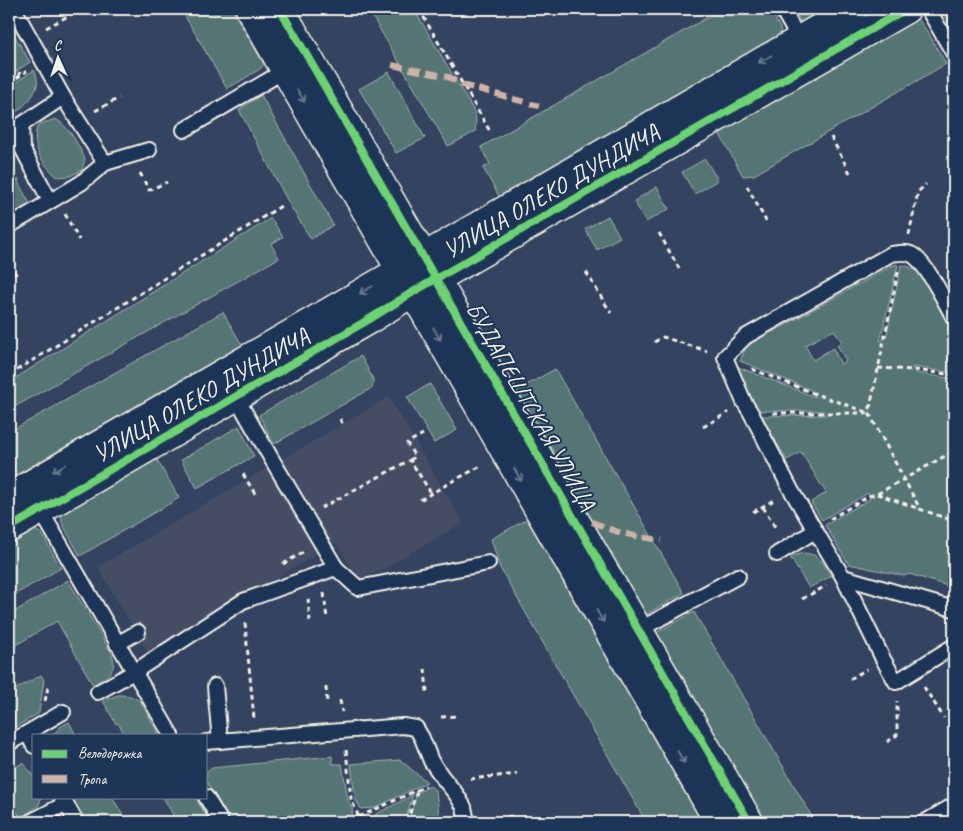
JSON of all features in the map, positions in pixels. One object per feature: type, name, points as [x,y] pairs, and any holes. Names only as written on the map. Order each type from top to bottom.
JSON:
[{"type":"street","name":"БУДАПЕШТСКАЯ УЛИЦА","points":[[250,9],[297,63],[627,637],[749,822]]},
{"type":"street","name":"БУДАПЕШТСКАЯ УЛИЦА","points":[[280,9],[297,63]]},
{"type":"street","name":"УЛИЦА ОЛЕКО ДУНДИЧА","points":[[806,51],[853,9]]},
{"type":"street","name":"УЛИЦА ОЛЕКО ДУНДИЧА","points":[[18,505],[229,385],[368,320],[418,274],[806,51],[906,9]]},
{"type":"street","name":"БУДАПЕШТСКАЯ УЛИЦА","points":[[627,637],[719,822]]},
{"type":"lane","points":[[14,9],[63,97],[105,163]]},
{"type":"lane","points":[[782,9],[806,51]]},
{"type":"lane","points":[[928,9],[954,54]]},
{"type":"lane","points":[[184,130],[297,63]]},
{"type":"lane","points":[[53,199],[22,148],[21,125],[63,97]]},
{"type":"lane","points":[[9,226],[81,183],[105,163],[149,150]]},
{"type":"lane","points":[[954,318],[925,269],[913,255],[904,252],[891,254],[745,337],[725,357],[748,408],[791,490],[843,577],[896,682],[954,646]]},
{"type":"lane","points":[[229,385],[336,568],[358,588],[488,563]]},
{"type":"lane","points":[[18,505],[117,644],[170,734]]},
{"type":"lane","points":[[783,551],[815,531]]},
{"type":"lane","points":[[98,692],[134,672],[242,601],[336,568]]},
{"type":"lane","points":[[627,637],[738,576]]},
{"type":"lane","points":[[843,577],[954,609]]},
{"type":"lane","points":[[117,644],[138,632]]},
{"type":"lane","points":[[215,686],[213,741],[403,726],[416,728],[431,761],[464,807],[467,822]]},
{"type":"lane","points":[[9,743],[63,712]]},
{"type":"lane","points":[[26,733],[32,743]]},
{"type":"lane","points":[[207,798],[221,822]]},
{"type":"lane","points":[[30,822],[63,800],[76,822]]},
{"type":"lane","points":[[925,822],[954,805]]},
{"type":"path","points":[[419,9],[491,133]]},
{"type":"path","points":[[528,13],[534,9]]},
{"type":"path","points":[[30,37],[70,15]]},
{"type":"path","points":[[9,70],[22,74]]},
{"type":"path","points":[[77,120],[119,98]]},
{"type":"path","points":[[831,137],[850,172]]},
{"type":"path","points":[[130,156],[149,190],[167,182]]},
{"type":"path","points":[[920,509],[869,413],[899,264],[911,230],[918,192],[926,184]]},
{"type":"path","points":[[747,186],[766,221]]},
{"type":"path","points":[[53,199],[79,240]]},
{"type":"path","points":[[9,375],[281,206]]},
{"type":"path","points":[[659,233],[681,272]]},
{"type":"path","points":[[9,263],[16,276]]},
{"type":"path","points":[[586,272],[611,313]]},
{"type":"path","points":[[654,342],[663,337],[725,357],[813,393],[869,413]]},
{"type":"path","points":[[878,368],[954,375]]},
{"type":"path","points":[[703,427],[748,408],[869,413]]},
{"type":"path","points":[[340,418],[343,425]]},
{"type":"path","points":[[305,517],[410,460],[414,457],[407,443],[423,434]]},
{"type":"path","points":[[815,531],[823,522],[954,450]]},
{"type":"path","points":[[410,460],[431,494]]},
{"type":"path","points":[[420,500],[487,462]]},
{"type":"path","points":[[243,474],[257,497]]},
{"type":"path","points":[[877,494],[954,521]]},
{"type":"path","points":[[763,507],[783,551]]},
{"type":"path","points":[[279,566],[304,551],[305,547]]},
{"type":"path","points":[[802,599],[843,577]]},
{"type":"path","points":[[326,606],[326,619]]},
{"type":"path","points":[[309,607],[310,621]]},
{"type":"path","points":[[247,646],[256,737]]},
{"type":"path","points":[[425,669],[427,692]]},
{"type":"path","points":[[914,671],[944,718]]},
{"type":"path","points":[[887,742],[897,734],[896,682]]},
{"type":"path","points":[[326,687],[328,702]]},
{"type":"path","points":[[340,700],[351,799],[361,822]]},
{"type":"path","points":[[441,717],[457,716]]},
{"type":"path","points":[[465,780],[517,774]]},
{"type":"path","points":[[359,817],[443,778]]},
{"type":"path","points":[[407,822],[417,791]]},
{"type":"path","points":[[498,818],[514,816]]},
{"type":"shaded area","points":[[389,397],[463,523],[360,582],[336,543],[148,653],[98,567]]},
{"type":"green space","points":[[181,9],[232,9],[264,64],[260,69],[227,89]]},
{"type":"green space","points":[[368,9],[414,9],[474,111],[476,119],[475,132],[448,146]]},
{"type":"green space","points":[[722,9],[770,9],[780,28],[781,35],[500,198],[483,168],[490,164],[481,147]]},
{"type":"green space","points":[[793,9],[825,9],[801,22]]},
{"type":"green space","points":[[941,9],[954,9],[954,34]]},
{"type":"green space","points":[[918,19],[946,64],[754,175],[743,176],[719,133]]},
{"type":"green space","points":[[9,26],[30,62],[9,76]]},
{"type":"green space","points":[[34,70],[37,77],[35,91],[26,103],[9,118],[9,87]]},
{"type":"green space","points":[[389,72],[425,138],[396,153],[359,89]]},
{"type":"green space","points":[[261,95],[333,225],[311,239],[292,209],[239,110]]},
{"type":"green space","points":[[56,119],[70,132],[85,159],[82,170],[70,176],[57,177],[47,167],[37,149],[37,127]]},
{"type":"green space","points":[[705,159],[718,180],[695,194],[682,172]]},
{"type":"green space","points":[[19,179],[18,182],[29,202],[24,210],[9,219],[9,184]]},
{"type":"green space","points":[[657,187],[669,209],[646,222],[634,201]]},
{"type":"green space","points":[[608,216],[620,237],[597,250],[585,229]]},
{"type":"green space","points":[[271,218],[283,237],[271,244],[279,258],[9,410],[9,382]]},
{"type":"green space","points":[[893,265],[898,265],[880,341],[886,338],[901,265],[913,269],[923,276],[954,331],[954,373],[912,367],[916,373],[954,379],[954,389],[951,391],[954,398],[954,588],[909,574],[904,576],[849,564],[844,557],[825,525],[870,499],[868,493],[822,520],[811,502],[826,493],[801,452],[787,460],[761,416],[825,415],[823,411],[758,411],[739,376],[738,367],[815,397],[811,390],[740,361],[745,349],[755,340]],"holes":[[[834,330],[842,342],[837,345],[846,361],[841,364],[833,348],[813,360],[805,345]]]},
{"type":"green space","points":[[223,312],[242,345],[13,477],[9,475],[9,432]]},
{"type":"green space","points":[[361,356],[374,381],[372,388],[274,444],[259,415]]},
{"type":"green space","points":[[555,369],[684,593],[645,615],[516,391]]},
{"type":"green space","points":[[430,384],[457,430],[434,443],[407,397]]},
{"type":"green space","points":[[239,426],[254,456],[197,488],[181,460]]},
{"type":"green space","points":[[156,458],[179,498],[80,556],[62,523],[61,514]]},
{"type":"green space","points":[[527,519],[702,822],[646,822],[500,568],[491,539]]},
{"type":"green space","points":[[34,530],[42,534],[61,568],[9,598],[9,544]]},
{"type":"green space","points":[[804,553],[817,557],[831,576],[809,588],[790,557]]},
{"type":"green space","points":[[68,580],[112,654],[114,665],[110,673],[93,685],[57,621],[9,649],[9,615]]},
{"type":"green space","points":[[694,612],[815,822],[765,822],[656,633]]},
{"type":"green space","points":[[41,675],[44,680],[39,713],[9,731],[9,693]]},
{"type":"green space","points":[[118,695],[132,696],[140,701],[158,734],[124,734],[118,723],[116,724],[103,701]]},
{"type":"green space","points":[[69,722],[75,734],[54,734],[60,727]]},
{"type":"green space","points":[[332,756],[333,764],[342,764],[348,800],[352,808],[353,822],[230,822],[208,784],[208,771],[212,768]]},
{"type":"green space","points":[[400,760],[427,782],[375,808],[361,809],[355,799],[351,764]]},
{"type":"green space","points":[[23,762],[32,775],[32,798],[41,798],[39,805],[21,818],[9,803],[9,772]]},
{"type":"green space","points":[[430,786],[436,791],[440,822],[408,822],[417,793]]},
{"type":"green space","points":[[413,795],[405,822],[376,822],[376,814]]},
{"type":"green space","points":[[73,798],[113,798],[127,822],[86,822]]},
{"type":"green space","points":[[164,798],[196,798],[210,822],[177,822]]},
{"type":"marked path","points":[[392,65],[448,77],[463,85],[539,106]]},
{"type":"marked path","points":[[592,522],[618,532],[662,540]]},
{"type":"cycle path","points":[[280,9],[749,822]]},
{"type":"cycle path","points":[[9,528],[413,292],[906,9]]}]
